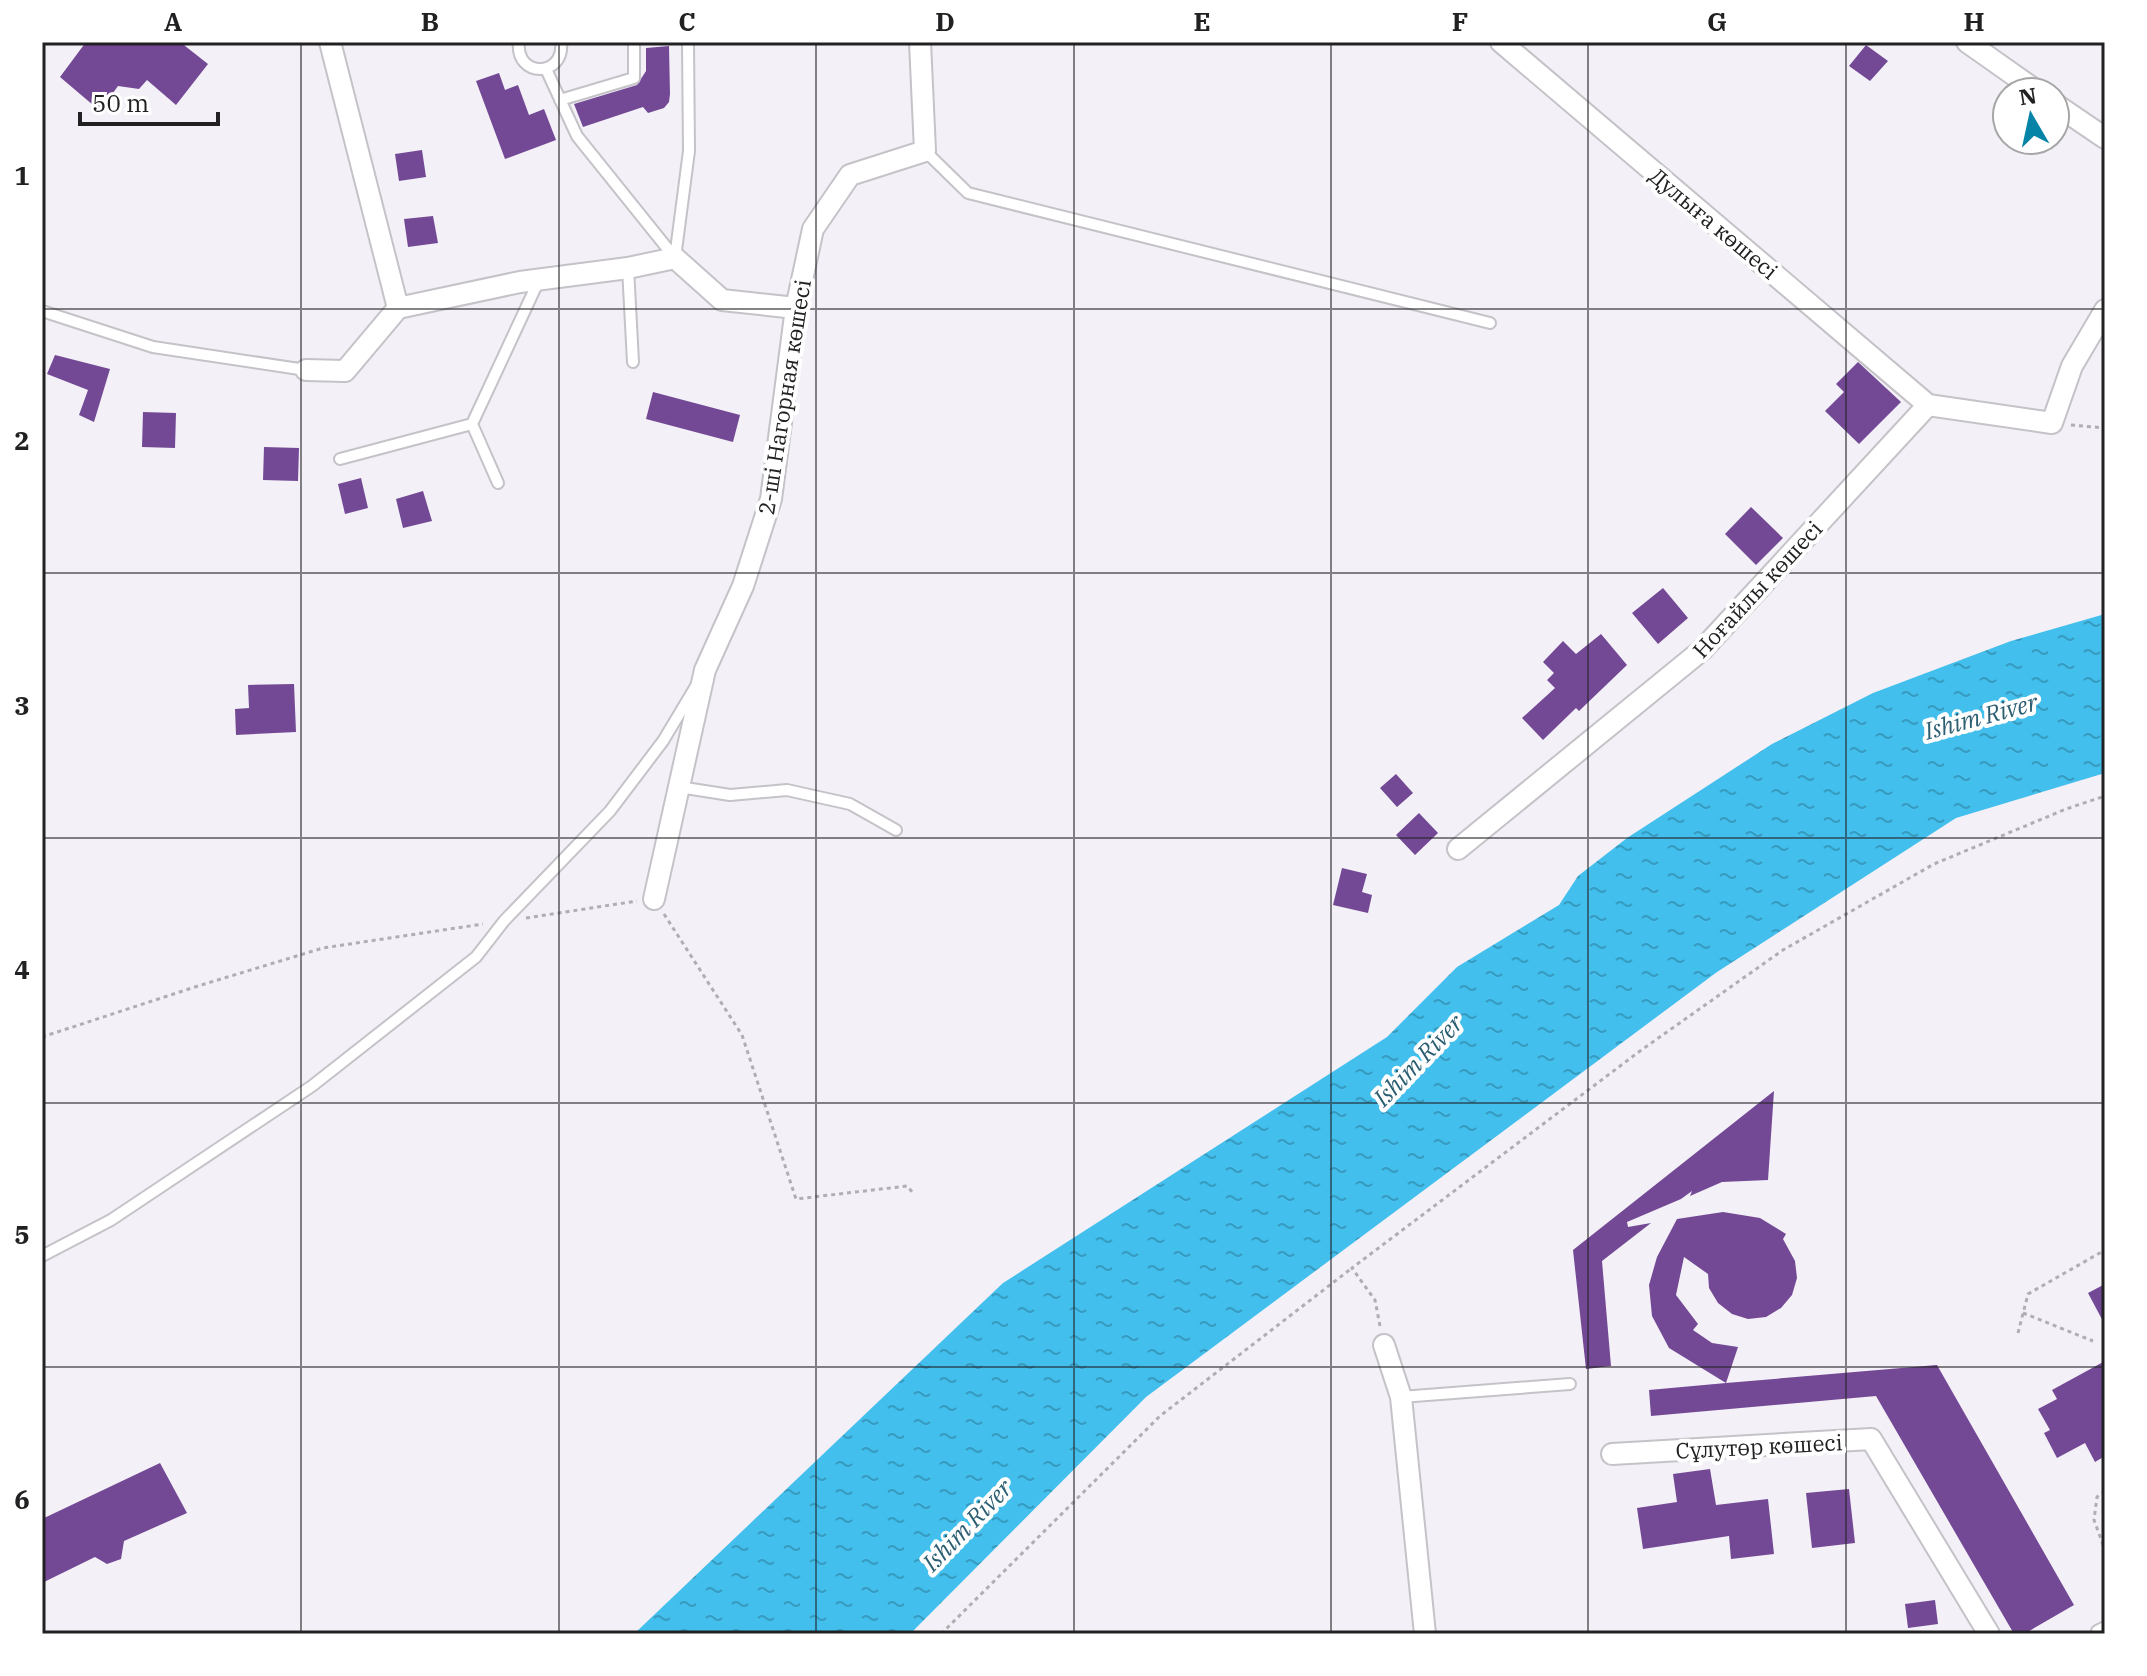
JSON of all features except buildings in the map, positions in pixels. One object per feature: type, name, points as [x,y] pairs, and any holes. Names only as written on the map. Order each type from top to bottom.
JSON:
[{"type":"street","points":[[330,42],[398,308]]},
{"type":"street","points":[[920,42],[925,151]]},
{"type":"street","name":"Дулыға көшесі","points":[[1501,42],[1928,405]]},
{"type":"street","points":[[1967,42],[2015,76]]},
{"type":"street","points":[[2071,115],[2105,138]]},
{"type":"street","name":"2-ші Нагорная көшесі","points":[[654,899],[705,670],[743,586],[771,499],[796,308],[813,229],[850,175],[925,151]]},
{"type":"street","points":[[306,370],[345,371],[398,308],[539,280],[675,258],[722,300],[796,308]]},
{"type":"street","points":[[1928,405],[2052,423],[2072,366],[2105,310]]},
{"type":"street","name":"Ноғайлы көшесі","points":[[1458,849],[1702,650],[1928,405]]},
{"type":"street","points":[[1384,1345],[1401,1397],[1425,1634]]},
{"type":"street","name":"Сұлутөр көшесі","points":[[1612,1454],[1871,1439],[1989,1634]]},
{"type":"lane","points":[[519,42],[518,51],[525,64],[538,69],[546,69],[557,61],[561,54],[561,42]]},
{"type":"lane","points":[[560,100],[634,78],[634,42]]},
{"type":"lane","points":[[675,258],[689,151],[688,42]]},
{"type":"lane","points":[[546,69],[577,136],[675,258]]},
{"type":"lane","points":[[925,151],[968,193],[1490,323]]},
{"type":"lane","points":[[628,268],[633,362]]},
{"type":"lane","points":[[498,483],[472,424],[539,280]]},
{"type":"lane","points":[[42,311],[153,347],[306,370]]},
{"type":"lane","points":[[340,459],[472,424]]},
{"type":"lane","points":[[42,1256],[111,1220],[312,1086],[476,957],[504,921],[610,811],[663,741],[705,670]]},
{"type":"lane","points":[[679,787],[730,795],[787,790],[850,804],[896,830]]},
{"type":"lane","points":[[1401,1397],[1570,1384]]},
{"type":"path","points":[[2052,423],[2105,428]]},
{"type":"path","points":[[941,1634],[1160,1416],[1640,1051],[1783,950],[1934,864],[2105,796]]},
{"type":"path","points":[[42,1037],[323,948],[654,899],[742,1035],[796,1199],[907,1186],[914,1194]]},
{"type":"path","points":[[2018,1333],[2028,1294],[2105,1250]]},
{"type":"path","points":[[1352,1268],[1375,1300],[1384,1345]]},
{"type":"path","points":[[2023,1313],[2093,1341]]},
{"type":"path","points":[[2105,1491],[2097,1497],[2094,1520],[2105,1550]]},
{"type":"water","name":"Ishim River","points":[[2105,614],[2105,773],[1956,818],[1717,972],[1146,1397],[910,1634],[634,1634],[1003,1283],[1387,1037],[1457,967],[1559,905],[1578,876],[1627,838],[1772,744],[1873,693],[2011,641]]}]
